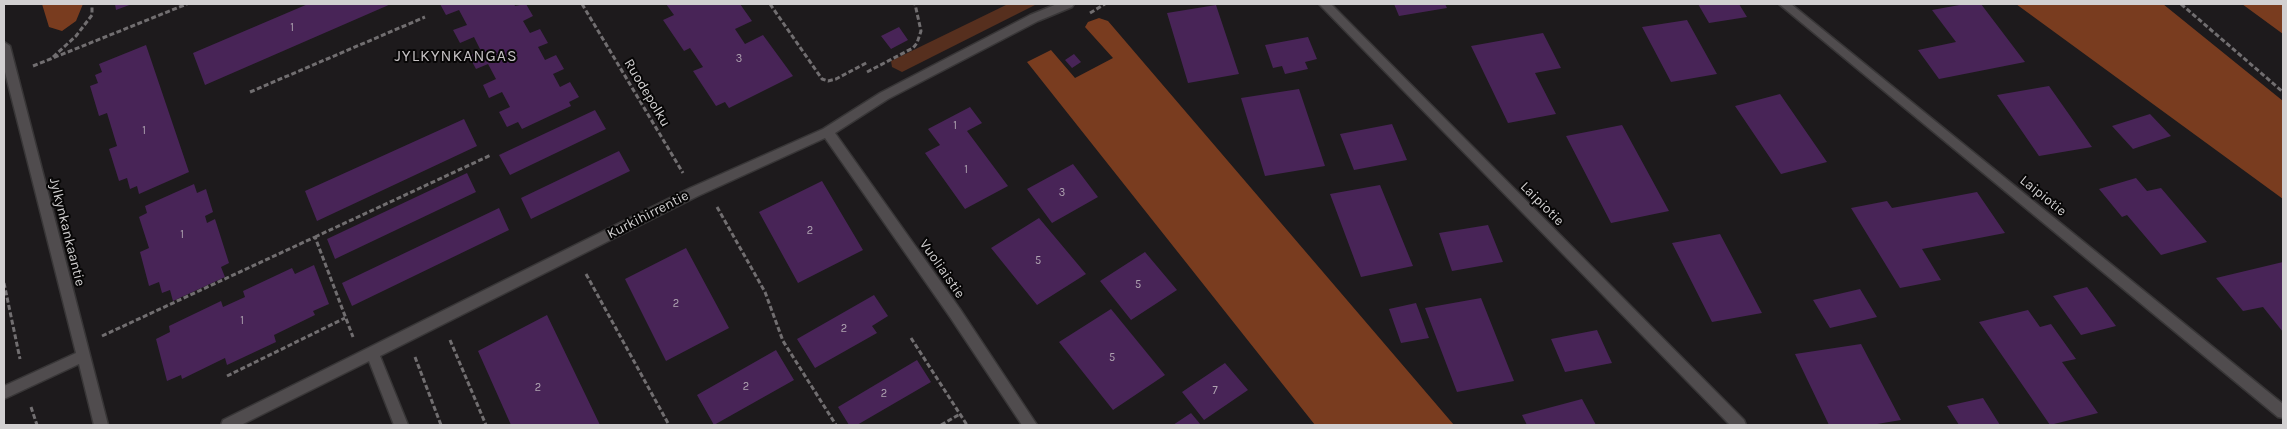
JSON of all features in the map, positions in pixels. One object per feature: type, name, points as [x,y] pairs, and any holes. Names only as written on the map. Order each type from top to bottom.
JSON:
[{"type":"street","name":"Kurkihirrentie","points":[[228,425],[694,192],[827,132],[884,96],[1034,18],[1068,4]]},
{"type":"street","name":"Laipiotie","points":[[1324,4],[1739,425]]},
{"type":"street","name":"Laipiotie","points":[[1784,4],[2283,412]]},
{"type":"street","name":"Jylkynkankaantie","points":[[4,46],[101,425]]},
{"type":"street","name":"Vuoliaistie","points":[[827,132],[955,313],[1030,425]]},
{"type":"street","points":[[4,393],[82,351]]},
{"type":"street","points":[[367,356],[401,425]]},
{"type":"path","points":[[92,4],[92,15],[82,29],[51,59],[187,4]]},
{"type":"path","name":"Ruodepolku","points":[[582,4],[694,192]]},
{"type":"path","points":[[770,4],[822,79],[828,81],[836,79],[868,62]]},
{"type":"path","points":[[867,72],[913,48],[917,43],[921,31],[915,4]]},
{"type":"path","points":[[1083,17],[1105,4]]},
{"type":"path","points":[[2181,4],[2283,92]]},
{"type":"path","points":[[250,92],[424,17]]},
{"type":"path","points":[[82,351],[315,237],[491,155]]},
{"type":"path","points":[[715,203],[765,292],[783,341],[836,425]]},
{"type":"path","points":[[315,237],[345,318],[367,356]]},
{"type":"path","points":[[584,271],[669,425]]},
{"type":"path","points":[[4,283],[25,383],[37,425]]},
{"type":"path","points":[[227,376],[345,318]]},
{"type":"path","points":[[406,336],[441,425]]},
{"type":"path","points":[[911,338],[968,425]]},
{"type":"path","points":[[450,340],[486,425]]},
{"type":"path","points":[[940,425],[960,414]]},
{"type":"shaded area","points":[[42,4],[83,4],[76,21],[62,31],[49,27]]},
{"type":"shaded area","points":[[1008,4],[1037,4],[902,72],[892,67],[891,61]]},
{"type":"shaded area","points":[[2016,4],[2163,4],[2283,101],[2283,199]]},
{"type":"shaded area","points":[[2242,4],[2283,4],[2283,34]]},
{"type":"shaded area","points":[[1099,18],[1108,21],[1454,425],[1315,425],[1027,62],[1051,50],[1075,78],[1113,58],[1085,27],[1088,22]]},
{"type":"building","points":[[115,4],[132,4],[116,10]]},
{"type":"building","points":[[308,4],[391,4],[205,85],[193,53]]},
{"type":"building","points":[[440,4],[514,4],[515,6],[526,4],[533,16],[523,21],[530,33],[540,29],[548,43],[538,47],[545,60],[556,55],[564,69],[553,74],[560,87],[570,82],[579,97],[569,102],[571,106],[522,129],[518,122],[507,127],[499,112],[510,107],[502,92],[489,98],[483,85],[496,79],[488,64],[476,69],[469,56],[481,51],[474,37],[460,43],[453,30],[467,25],[459,10],[446,15]]},
{"type":"building","points":[[666,4],[740,4],[752,21],[735,29],[745,44],[763,35],[793,76],[729,108],[725,102],[716,106],[693,71],[703,67],[690,48],[684,51],[663,20],[674,15]]},
{"type":"building","points":[[1394,4],[1445,4],[1447,8],[1399,16]]},
{"type":"building","points":[[1698,4],[1739,4],[1747,17],[1709,23]]},
{"type":"building","points":[[1965,4],[1981,4],[2025,62],[1939,79],[1918,50],[1956,42],[1932,10]]},
{"type":"building","points":[[1216,5],[1239,74],[1188,83],[1167,13]]},
{"type":"building","points":[[1687,20],[1717,74],[1671,82],[1642,27]]},
{"type":"building","points":[[899,27],[908,40],[891,49],[881,36]]},
{"type":"building","points":[[1543,33],[1561,68],[1535,73],[1556,114],[1508,123],[1471,46]]},
{"type":"building","points":[[1308,37],[1317,59],[1305,62],[1308,69],[1285,74],[1282,66],[1273,68],[1265,45]]},
{"type":"building","points":[[146,45],[189,172],[139,194],[137,186],[130,189],[127,178],[119,181],[109,149],[117,146],[107,113],[99,116],[90,86],[98,83],[95,75],[102,72],[99,64]]},
{"type":"building","points":[[1074,54],[1081,62],[1072,68],[1065,60]]},
{"type":"building","points":[[2049,86],[2092,147],[2039,156],[1997,95]]},
{"type":"building","points":[[1299,89],[1325,166],[1265,176],[1241,98]]},
{"type":"building","points":[[1780,94],[1827,162],[1781,174],[1735,106]]},
{"type":"building","points":[[970,107],[982,123],[967,131],[1008,186],[965,209],[925,153],[940,145],[928,129]]},
{"type":"building","points":[[595,110],[606,129],[510,175],[499,155]]},
{"type":"building","points":[[2150,114],[2171,136],[2133,149],[2112,126]]},
{"type":"building","points":[[464,119],[477,146],[317,221],[305,191]]},
{"type":"building","points":[[1392,124],[1407,160],[1354,170],[1340,134]]},
{"type":"building","points":[[1622,125],[1669,211],[1611,223],[1566,136]]},
{"type":"building","points":[[619,151],[630,171],[531,219],[521,198]]},
{"type":"building","points":[[1073,164],[1098,197],[1052,223],[1027,189]]},
{"type":"building","points":[[467,173],[476,192],[335,259],[327,239]]},
{"type":"building","points":[[2136,178],[2147,191],[2161,188],[2207,242],[2161,255],[2127,215],[2122,217],[2099,189]]},
{"type":"building","points":[[822,181],[863,250],[798,283],[759,212]]},
{"type":"building","points":[[194,184],[197,193],[206,189],[213,212],[205,216],[207,223],[215,219],[229,263],[221,267],[225,277],[173,301],[170,290],[162,293],[159,282],[149,286],[140,252],[149,248],[139,217],[147,213],[145,206]]},
{"type":"building","points":[[1380,185],[1413,266],[1361,277],[1330,194]]},
{"type":"building","points":[[1977,192],[2005,233],[1922,249],[1941,280],[1900,288],[1851,208],[1887,201],[1892,208]]},
{"type":"building","points":[[499,208],[509,230],[352,306],[342,283]]},
{"type":"building","points":[[1039,218],[1086,274],[1037,305],[991,248]]},
{"type":"building","points":[[1488,225],[1503,262],[1452,271],[1439,233]]},
{"type":"building","points":[[1720,234],[1762,313],[1712,322],[1672,243]]},
{"type":"building","points":[[686,248],[729,328],[666,361],[625,279]]},
{"type":"building","points":[[1145,252],[1177,290],[1131,320],[1100,281]]},
{"type":"building","points":[[2283,262],[2283,332],[2263,307],[2243,311],[2216,278]]},
{"type":"building","points":[[314,265],[329,304],[313,311],[315,315],[274,335],[276,342],[227,365],[225,358],[182,379],[181,375],[167,381],[156,339],[170,332],[169,326],[221,301],[223,307],[245,297],[243,291],[292,268],[295,274]]},
{"type":"building","points":[[2087,287],[2116,326],[2081,335],[2053,296]]},
{"type":"building","points":[[1860,289],[1877,317],[1830,328],[1813,300]]},
{"type":"building","points":[[874,295],[888,316],[872,326],[877,333],[815,368],[797,339]]},
{"type":"building","points":[[1481,298],[1514,381],[1457,392],[1425,308]]},
{"type":"building","points":[[1416,303],[1429,338],[1401,343],[1389,309]]},
{"type":"building","points":[[1111,309],[1165,375],[1113,410],[1059,342]]},
{"type":"building","points":[[2028,310],[2040,327],[2051,324],[2076,359],[2062,362],[2098,413],[2050,425],[1979,322]]},
{"type":"building","points":[[547,315],[600,425],[511,425],[478,351]]},
{"type":"building","points":[[1597,330],[1612,363],[1565,372],[1551,339]]},
{"type":"building","points":[[1861,344],[1901,420],[1871,425],[1829,425],[1795,354]]},
{"type":"building","points":[[776,350],[794,380],[714,425],[697,395]]},
{"type":"building","points":[[917,360],[931,382],[857,425],[849,425],[838,407]]},
{"type":"building","points":[[1225,363],[1248,390],[1204,420],[1182,392]]},
{"type":"building","points":[[1983,398],[2000,425],[1959,425],[1947,406]]},
{"type":"building","points":[[1582,399],[1596,425],[1527,425],[1522,415]]},
{"type":"building","points":[[1191,413],[1201,425],[1173,425]]},
{"type":"district","name":"JYLKYNKANGAS","points":[[456,56]]}]
